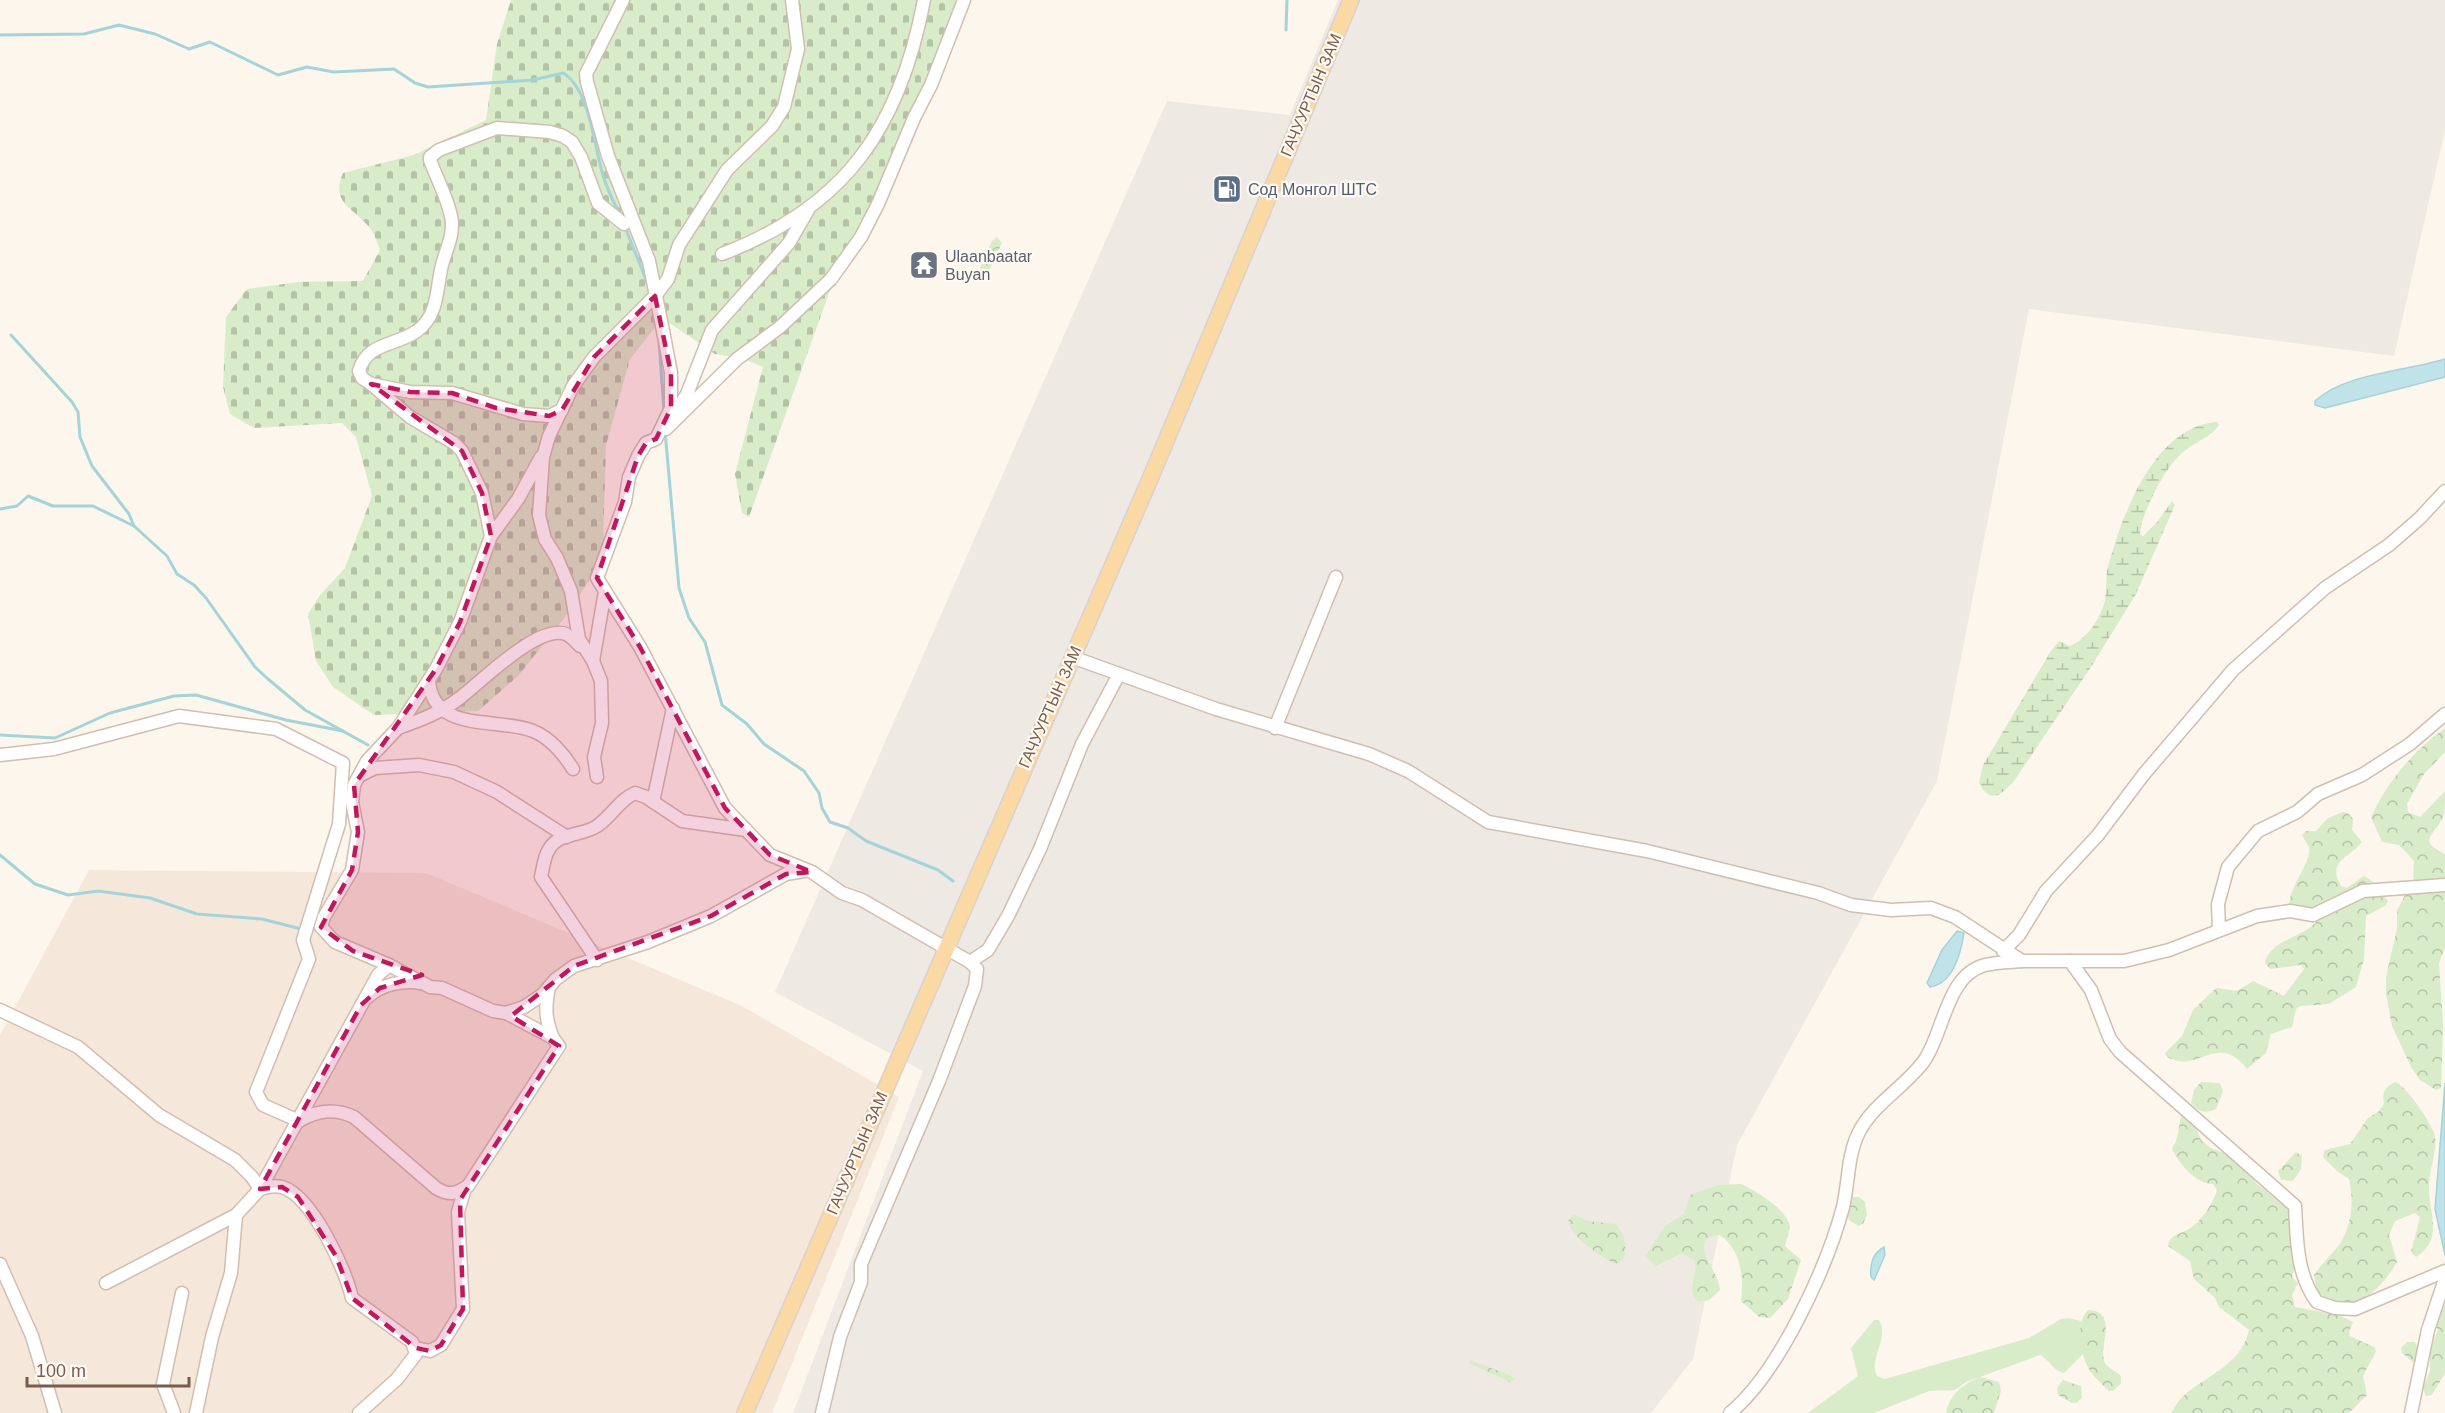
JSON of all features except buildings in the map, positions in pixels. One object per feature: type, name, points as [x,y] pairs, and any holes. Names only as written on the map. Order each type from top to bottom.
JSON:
[{"type":"main road","name":"ГАЧУУРТЫН ЗАМ","points":[[745,1413],[945,947],[1150,479],[1351,0]]},
{"type":"street","points":[[623,0],[586,74],[608,156],[649,261],[668,357],[672,395],[672,408],[660,436]]},
{"type":"street","points":[[430,987],[389,965],[334,942],[321,927],[324,917],[352,870],[358,832],[352,802],[354,785],[367,761],[398,728],[429,680],[460,622],[491,536],[528,483],[573,386],[594,357],[655,296],[668,279],[679,245],[727,170],[772,126],[784,107],[798,49],[792,0]]},
{"type":"street","points":[[722,254],[749,242],[810,208],[842,179],[875,139],[906,77],[924,0]]},
{"type":"street","points":[[822,1413],[840,1337],[861,1282],[861,1263],[939,1081],[975,986],[977,969],[970,962],[945,947],[862,900],[842,893],[812,872],[770,855],[725,808],[640,646],[597,578],[625,502],[629,477],[646,443],[660,436],[736,359],[780,327],[831,279],[861,237],[931,85],[964,0]]},
{"type":"street","points":[[491,536],[483,493],[462,451],[454,443],[410,417],[362,378],[359,371],[366,356],[376,348],[417,331],[430,317],[436,302],[441,269],[452,232],[451,218],[430,156],[439,150],[497,129],[550,132],[564,136],[572,142],[580,157],[598,203],[624,224]]},
{"type":"street","points":[[660,436],[687,394],[712,330],[782,252],[810,208]]},
{"type":"street","points":[[371,384],[410,392],[452,393],[523,414],[549,417],[562,410]]},
{"type":"street","points":[[549,436],[543,457],[539,515],[545,539],[557,558],[571,591],[575,626],[583,649]]},
{"type":"street","points":[[2003,951],[2019,935],[2046,891],[2098,835],[2144,774],[2234,670],[2325,588],[2389,545],[2420,518],[2445,491]]},
{"type":"street","points":[[1275,728],[1336,577]]},
{"type":"street","points":[[593,661],[605,591]]},
{"type":"street","points":[[398,728],[444,708],[537,638],[555,633],[565,634],[593,661],[601,681],[602,723],[594,757],[597,777]]},
{"type":"street","points":[[1072,657],[1275,728],[1369,754],[1408,771],[1488,822],[1658,853],[1808,890],[1851,905],[1891,910],[1931,908],[1955,918],[2022,962]]},
{"type":"street","points":[[970,962],[988,950],[1008,916],[1040,849],[1082,744],[1119,674]]},
{"type":"street","points":[[429,680],[429,691],[434,700],[459,718],[471,722],[532,730],[550,742],[573,769]]},
{"type":"street","points":[[654,802],[672,708]]},
{"type":"street","points":[[2219,930],[2218,904],[2228,867],[2258,831],[2297,812],[2318,794],[2362,775],[2410,744],[2445,714]]},
{"type":"street","points":[[0,754],[54,749],[179,716],[276,729],[343,763],[339,824],[303,940],[309,959],[256,1092],[263,1105],[299,1121]]},
{"type":"street","points":[[358,777],[375,768],[419,765],[454,772],[497,792],[567,837]]},
{"type":"street","points":[[597,960],[541,876],[546,853],[558,840],[596,828],[613,814],[625,798],[635,793],[682,820],[746,830]]},
{"type":"street","points":[[506,1013],[524,1007],[574,966],[597,960],[711,916],[786,874],[798,871],[812,872]]},
{"type":"street","points":[[1730,1413],[1757,1383],[1811,1293],[1836,1232],[1844,1204],[1851,1154],[1860,1131],[1877,1108],[1923,1062],[1938,1035],[1950,999],[1964,979],[1983,965],[2022,962],[2124,961],[2169,950],[2268,914],[2290,911],[2313,915],[2362,891],[2445,885]]},
{"type":"street","points":[[2070,961],[2091,990],[2110,1039],[2120,1052],[2295,1206],[2298,1253],[2304,1278],[2317,1302],[2335,1308],[2355,1309],[2445,1271]]},
{"type":"street","points":[[106,1283],[236,1215],[260,1189],[378,975],[389,965]]},
{"type":"street","points":[[361,1005],[375,991],[388,985],[418,982],[430,987],[442,988],[493,1011],[506,1013],[553,1038]]},
{"type":"street","points":[[416,1348],[430,1351],[441,1345],[463,1309],[458,1212],[466,1187],[551,1062],[559,1046],[546,1023],[545,1007],[549,986]]},
{"type":"street","points":[[0,1010],[78,1047],[159,1115],[235,1160],[260,1189]]},
{"type":"street","points":[[299,1121],[314,1112],[340,1111],[354,1117],[436,1188],[445,1193],[456,1194],[466,1187]]},
{"type":"street","points":[[260,1189],[282,1187],[298,1197],[319,1225],[336,1256],[349,1283],[352,1298],[412,1342],[416,1348],[416,1354],[397,1379],[359,1413]]},
{"type":"street","points":[[196,1413],[212,1337],[231,1273],[236,1215]]},
{"type":"street","points":[[0,1264],[32,1336],[55,1413]]},
{"type":"street","points":[[2411,1413],[2428,1330],[2445,1279]]},
{"type":"street","points":[[174,1413],[163,1384],[182,1293]]},
{"type":"highlighted area","points":[[655,296],[671,373],[671,408],[656,439],[646,443],[638,456],[597,578],[640,647],[725,808],[770,855],[812,872],[786,874],[711,916],[574,966],[511,1016],[559,1046],[460,1200],[463,1309],[441,1345],[430,1351],[416,1348],[352,1298],[336,1256],[298,1197],[282,1187],[260,1189],[361,1005],[380,988],[422,975],[353,951],[321,927],[352,870],[358,832],[354,785],[436,669],[460,622],[491,536],[482,493],[462,451],[371,384],[410,392],[452,393],[496,408],[549,416],[562,410],[594,357]]},
{"type":"shaded area","points":[[1338,0],[2445,0],[2445,130],[2394,356],[2029,309],[1937,781],[1737,1145],[1693,1359],[1651,1413],[793,1413],[923,1071],[775,992],[1167,101],[1290,115]]},
{"type":"shaded area","points":[[89,870],[426,873],[742,1006],[899,1097],[772,1413],[0,1413],[0,1035]]},
{"type":"green space","points":[[511,0],[957,0],[922,104],[892,172],[830,290],[749,517],[742,513],[735,474],[763,367],[744,359],[715,354],[668,322],[657,325],[630,359],[606,445],[603,543],[589,581],[562,621],[518,676],[478,711],[374,715],[333,687],[316,661],[308,614],[320,595],[345,568],[372,496],[356,437],[342,423],[254,428],[230,414],[223,387],[226,317],[247,289],[299,282],[363,281],[380,250],[370,228],[341,198],[339,191],[343,173],[414,155],[486,120],[497,44]]},
{"type":"green space","points":[[997,237],[1002,243],[987,275],[983,276],[979,271],[992,241]]},
{"type":"green space","points":[[2217,422],[2219,425],[2207,437],[2187,449],[2175,460],[2155,490],[2140,534],[2143,536],[2158,521],[2172,501],[2175,505],[2136,594],[2091,667],[2014,781],[2000,794],[1992,796],[1988,794],[1979,783],[1983,765],[2051,651],[2059,641],[2070,646],[2076,643],[2092,627],[2100,614],[2105,600],[2108,568],[2115,543],[2133,497],[2145,475],[2159,455],[2176,439],[2195,427]]},
{"type":"green space","points":[[2445,728],[2445,752],[2424,774],[2407,804],[2408,812],[2420,817],[2445,791],[2444,815],[2429,841],[2431,845],[2445,854],[2445,948],[2439,963],[2443,1025],[2441,1088],[2436,1090],[2420,1080],[2411,1067],[2392,1026],[2386,994],[2386,977],[2397,928],[2397,910],[2413,881],[2414,861],[2399,845],[2382,842],[2371,817],[2385,791],[2402,768]]},
{"type":"green space","points":[[2343,812],[2348,813],[2353,819],[2352,830],[2362,842],[2338,865],[2337,878],[2341,886],[2347,888],[2364,876],[2375,883],[2388,901],[2386,905],[2366,916],[2364,959],[2356,987],[2329,1004],[2300,1006],[2296,1009],[2292,1027],[2271,1034],[2266,1053],[2247,1069],[2236,1058],[2226,1053],[2217,1053],[2189,1061],[2167,1057],[2165,1053],[2182,1036],[2193,1010],[2216,988],[2237,991],[2253,981],[2284,996],[2304,969],[2301,965],[2270,969],[2265,962],[2268,954],[2274,948],[2305,931],[2317,921],[2289,908],[2292,891],[2309,853],[2302,835],[2306,831],[2316,831],[2328,818]]},
{"type":"green space","points":[[2201,1082],[2220,1083],[2223,1091],[2216,1109],[2202,1111],[2191,1103],[2194,1090]]},
{"type":"green space","points":[[2395,1082],[2406,1090],[2418,1106],[2435,1136],[2429,1186],[2433,1233],[2425,1250],[2416,1257],[2411,1252],[2420,1217],[2415,1213],[2395,1221],[2389,1235],[2397,1262],[2385,1279],[2371,1294],[2362,1299],[2344,1304],[2334,1302],[2317,1292],[2314,1275],[2345,1235],[2350,1219],[2351,1195],[2349,1179],[2323,1157],[2325,1150],[2350,1144],[2368,1118],[2378,1112],[2384,1104],[2385,1091]]},
{"type":"green space","points":[[2184,1113],[2193,1120],[2201,1140],[2211,1148],[2238,1159],[2256,1183],[2290,1210],[2297,1262],[2292,1277],[2298,1283],[2292,1295],[2295,1307],[2339,1315],[2353,1322],[2349,1332],[2350,1336],[2374,1347],[2376,1351],[2363,1376],[2367,1395],[2349,1413],[2172,1413],[2188,1392],[2235,1357],[2249,1330],[2219,1307],[2215,1298],[2194,1279],[2190,1261],[2168,1246],[2174,1236],[2190,1229],[2201,1219],[2211,1205],[2217,1190],[2213,1184],[2200,1180],[2188,1172],[2172,1148]]},
{"type":"green space","points":[[2296,1152],[2302,1156],[2301,1169],[2293,1181],[2281,1180],[2278,1171]]},
{"type":"green space","points":[[1741,1184],[1762,1196],[1784,1214],[1790,1227],[1785,1246],[1801,1260],[1788,1299],[1770,1318],[1759,1317],[1741,1301],[1741,1273],[1736,1255],[1732,1247],[1719,1235],[1707,1238],[1704,1244],[1706,1256],[1720,1290],[1709,1300],[1698,1302],[1692,1293],[1695,1261],[1682,1253],[1656,1266],[1645,1256],[1665,1226],[1684,1214],[1690,1195],[1718,1185]]},
{"type":"green space","points":[[1859,1197],[1865,1202],[1867,1215],[1863,1224],[1858,1226],[1849,1220],[1846,1210],[1849,1199]]},
{"type":"green space","points":[[1574,1214],[1587,1221],[1616,1224],[1625,1241],[1623,1260],[1615,1264],[1581,1240],[1568,1221]]},
{"type":"green space","points":[[2445,1290],[2445,1373],[2432,1395],[2426,1396],[2423,1388],[2430,1371],[2430,1349],[2438,1330],[2434,1323]]},
{"type":"green space","points":[[2088,1310],[2103,1316],[2105,1322],[2104,1360],[2108,1367],[2121,1376],[2121,1383],[2113,1391],[2109,1391],[2094,1376],[2085,1359],[2081,1344],[2081,1329],[2084,1315]]},
{"type":"green space","points":[[2061,1319],[2081,1321],[2083,1354],[2064,1373],[2040,1355],[1966,1382],[1955,1390],[1929,1391],[1874,1413],[1808,1413],[1858,1376],[1851,1348],[1874,1320],[1879,1320],[1882,1327],[1875,1369],[1877,1376],[1885,1379],[2029,1338]]},
{"type":"green space","points":[[2407,1342],[2415,1342],[2419,1350],[2418,1361],[2414,1363],[2402,1353],[2401,1348]]},
{"type":"green space","points":[[1469,1360],[1510,1375],[1515,1380],[1510,1382],[1469,1363]]},
{"type":"green space","points":[[1980,1377],[1999,1382],[2001,1391],[1994,1413],[1946,1413],[1950,1401],[1958,1390]]},
{"type":"green space","points":[[2063,1380],[2081,1386],[2082,1397],[2077,1403],[2072,1403],[2058,1395],[2057,1388]]},
{"type":"water","points":[[2445,359],[2445,377],[2325,408],[2315,405],[2315,401],[2343,384]]},
{"type":"water","points":[[1957,931],[1964,933],[1954,966],[1945,980],[1930,987],[1927,983],[1942,950]]},
{"type":"water","points":[[2445,1083],[2445,1255],[2435,1209]]},
{"type":"water","points":[[1884,1247],[1885,1255],[1874,1280],[1871,1277],[1873,1260]]},
{"type":"waterway","points":[[1286,30],[1287,0]]},
{"type":"waterway","points":[[0,35],[84,34],[119,25],[155,34],[189,49],[210,42],[278,75],[307,67],[334,72],[394,69],[415,83],[428,87],[533,80],[563,73],[572,80],[585,104],[604,178],[620,215]]},
{"type":"waterway","points":[[625,227],[648,285]]},
{"type":"waterway","points":[[11,335],[72,402],[78,412],[80,437],[92,466],[129,514],[134,526]]},
{"type":"waterway","points":[[659,341],[664,412]]},
{"type":"waterway","points":[[665,431],[679,588],[689,618],[705,642],[722,705],[747,724],[764,744],[804,771],[819,793],[822,808],[830,822],[848,828],[866,841],[938,870],[953,881]]},
{"type":"waterway","points":[[0,509],[17,506],[28,496],[53,506],[93,506],[134,526],[167,556],[177,574],[194,585],[206,598],[255,667],[305,710],[368,745]]},
{"type":"waterway","points":[[0,735],[55,738],[110,713],[174,696],[196,695],[286,720],[343,731]]},
{"type":"waterway","points":[[0,855],[35,884],[68,895],[98,891],[150,898],[197,914],[262,919],[301,929]]},
{"type":"place","name":"Сод Монгол ШТС","points":[[1227,189]]},
{"type":"place","name":"Ulaanbaatar Buyan","points":[[924,265]]}]
